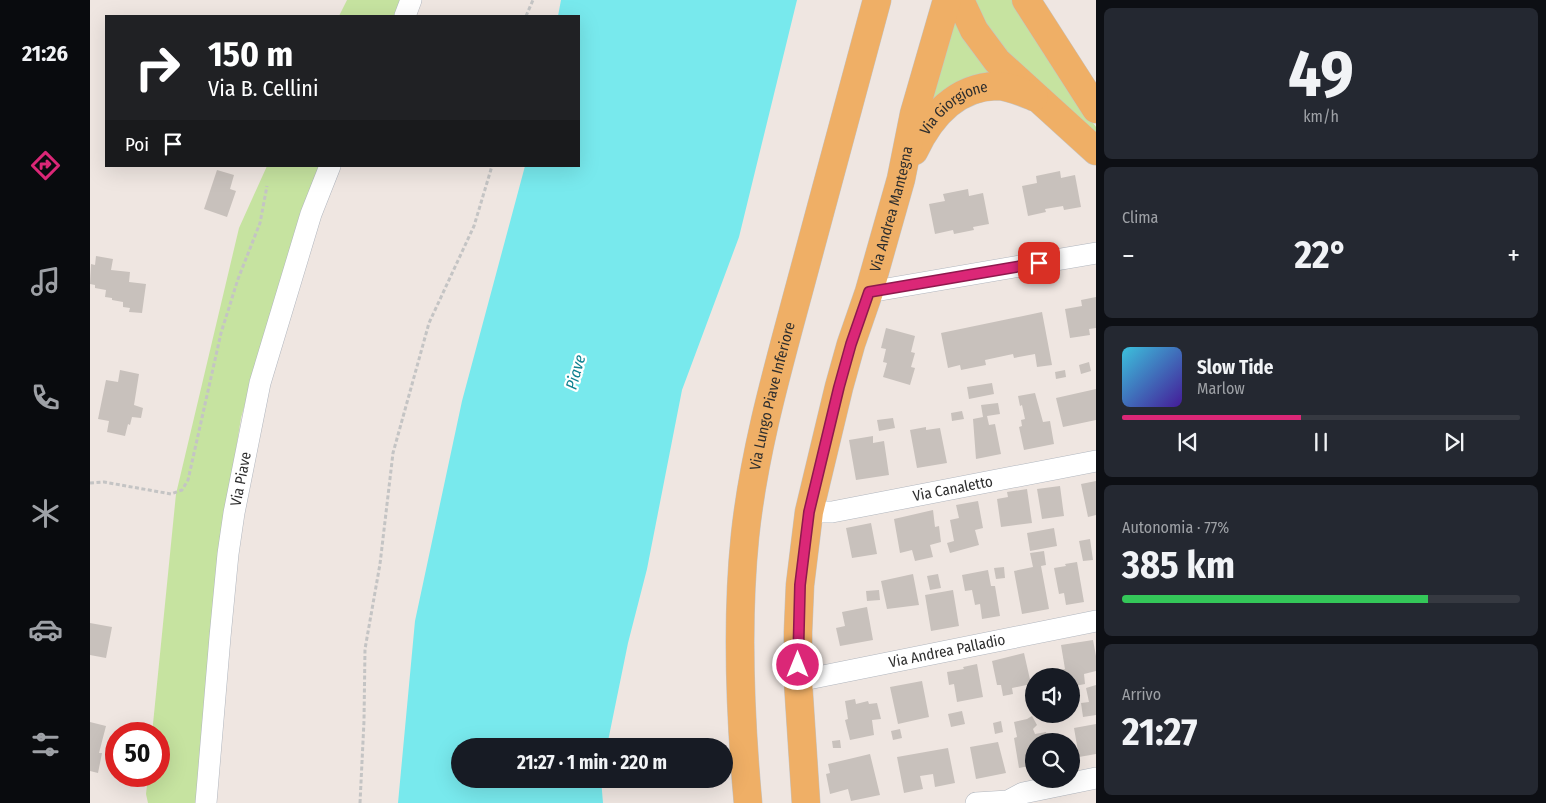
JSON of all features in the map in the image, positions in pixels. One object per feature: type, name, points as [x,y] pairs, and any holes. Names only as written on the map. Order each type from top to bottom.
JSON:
[{"type":"main road","name":"Via Lungo Piave Inferiore","points":[[748,803],[743,749],[740,643],[745,537],[750,494],[757,456],[783,348],[877,0]]},
{"type":"main road","name":"Via Andrea Mantegna","points":[[806,803],[798,681],[798,632],[800,585],[809,512],[839,387],[851,344],[869,292],[901,179],[914,114],[947,0]]},
{"type":"main road","name":"Via Giorgione","points":[[960,0],[974,30],[998,61],[1096,151]]},
{"type":"main road","points":[[1026,0],[1096,109]]},
{"type":"main road","points":[[1042,0],[1074,74]]},
{"type":"main road","name":"Via Giorgione","points":[[901,179],[920,139],[934,117],[949,102],[975,90],[996,86],[1011,88],[1037,98]]},
{"type":"street","points":[[405,15],[411,0]]},
{"type":"street","name":"Via Piave","points":[[206,803],[228,554],[234,513],[260,383],[311,214],[330,167]]},
{"type":"street","points":[[869,292],[1096,253]]},
{"type":"street","name":"Via Canaletto","points":[[809,512],[832,512],[1096,462]]},
{"type":"street","name":"Via Andrea Palladio","points":[[798,681],[1096,621]]},
{"type":"street","points":[[1008,801],[1023,793],[1096,778]]},
{"type":"street","points":[[976,803],[1008,801],[1035,803]]},
{"type":"path","points":[[526,15],[533,0]]},
{"type":"path","points":[[360,803],[365,649],[380,564],[393,453],[429,323],[474,226],[492,167]]},
{"type":"path","points":[[90,483],[104,482],[171,494],[182,490],[188,480],[221,333],[238,279],[260,223],[267,186]]},
{"type":"green space","points":[[347,0],[403,0],[395,15],[340,15]]},
{"type":"green space","points":[[969,0],[1015,0],[1074,97],[1096,127],[1096,137],[1015,67]]},
{"type":"green space","points":[[952,8],[1009,82],[922,117]]},
{"type":"green space","points":[[267,167],[321,167],[241,418],[231,481],[199,803],[148,803],[147,787],[170,787],[170,722],[153,722],[176,494],[239,228]]},
{"type":"water","name":"Piave","points":[[561,0],[797,0],[739,237],[682,390],[647,569],[628,643],[609,738],[451,738],[451,788],[602,788],[603,803],[398,803],[415,621],[462,401],[525,167],[580,167],[580,15],[558,15]]},
{"type":"building","points":[[217,170],[234,175],[230,189],[236,191],[227,217],[204,209]]},
{"type":"building","points":[[1060,171],[1061,178],[1075,175],[1081,207],[1064,210],[1063,206],[1045,209],[1046,212],[1028,216],[1022,186],[1037,183],[1036,176]]},
{"type":"building","points":[[968,189],[969,196],[983,193],[989,224],[973,227],[974,230],[954,234],[953,230],[935,234],[929,204],[945,201],[943,194]]},
{"type":"building","points":[[96,256],[113,259],[111,270],[130,272],[129,282],[146,284],[142,313],[129,312],[130,308],[123,307],[123,302],[105,297],[106,290],[95,288],[95,285],[90,284],[91,264],[95,265]]},
{"type":"building","points":[[1096,297],[1096,328],[1089,329],[1090,335],[1070,338],[1065,309],[1082,306],[1081,300]]},
{"type":"building","points":[[1042,312],[1052,365],[1037,367],[1035,354],[1014,358],[1013,354],[985,360],[986,365],[961,370],[960,365],[948,368],[941,333]]},
{"type":"building","points":[[886,328],[915,336],[911,352],[915,353],[911,367],[915,368],[910,385],[883,377],[887,363],[883,362],[886,349],[881,348]]},
{"type":"building","points":[[1089,362],[1091,371],[1081,374],[1079,365]]},
{"type":"building","points":[[120,370],[139,374],[134,405],[143,408],[141,418],[132,417],[125,436],[107,432],[109,421],[98,419],[106,380],[118,382]]},
{"type":"building","points":[[1065,370],[1066,377],[1056,379],[1055,372]]},
{"type":"building","points":[[992,383],[994,394],[969,399],[967,387]]},
{"type":"building","points":[[1096,389],[1096,420],[1063,427],[1056,398]]},
{"type":"building","points":[[1035,393],[1043,422],[1050,421],[1054,444],[1024,450],[1019,427],[1022,426],[1021,420],[1025,419],[1018,396]]},
{"type":"building","points":[[998,403],[1000,414],[987,416],[989,425],[995,424],[1001,454],[976,459],[973,419],[983,417],[981,405]]},
{"type":"building","points":[[962,411],[964,419],[952,421],[951,413]]},
{"type":"building","points":[[893,418],[895,428],[879,431],[877,420]]},
{"type":"building","points":[[926,427],[926,430],[940,428],[947,463],[917,468],[910,430]]},
{"type":"building","points":[[873,436],[873,443],[884,441],[889,475],[856,480],[849,440]]},
{"type":"building","points":[[1096,481],[1096,515],[1088,517],[1081,484]]},
{"type":"building","points":[[1060,486],[1064,516],[1042,519],[1037,489]]},
{"type":"building","points":[[1027,489],[1032,523],[1001,527],[997,499],[1008,497],[1007,492]]},
{"type":"building","points":[[978,501],[983,528],[975,530],[979,545],[950,553],[947,543],[954,541],[950,520],[959,518],[956,505]]},
{"type":"building","points":[[933,510],[935,527],[939,526],[941,542],[930,545],[933,557],[915,561],[912,550],[900,553],[894,519]]},
{"type":"building","points":[[871,523],[877,554],[852,558],[846,528]]},
{"type":"building","points":[[1054,528],[1057,546],[1030,551],[1027,533]]},
{"type":"building","points":[[1090,539],[1093,560],[1083,561],[1079,541]]},
{"type":"building","points":[[1044,551],[1046,565],[1041,566],[1049,609],[1022,614],[1014,571],[1033,567],[1030,553]]},
{"type":"building","points":[[1077,562],[1084,602],[1066,605],[1064,593],[1059,594],[1054,568]]},
{"type":"building","points":[[1004,567],[1005,578],[996,579],[994,568]]},
{"type":"building","points":[[988,570],[991,586],[995,586],[1000,616],[982,619],[980,604],[975,605],[972,590],[965,591],[962,575]]},
{"type":"building","points":[[913,574],[919,605],[887,609],[881,581]]},
{"type":"building","points":[[938,574],[941,588],[930,590],[927,576]]},
{"type":"building","points":[[879,590],[880,600],[867,601],[866,591]]},
{"type":"building","points":[[953,590],[959,626],[931,631],[925,595]]},
{"type":"building","points":[[867,607],[873,640],[840,646],[836,628],[845,626],[842,612]]},
{"type":"building","points":[[90,623],[112,627],[106,658],[90,655]]},
{"type":"building","points":[[1093,640],[1096,671],[1084,674],[1085,684],[1080,685],[1080,668],[1065,668],[1061,645]]},
{"type":"building","points":[[1024,653],[1027,668],[1025,668],[1025,685],[1012,688],[1013,694],[1003,696],[1001,685],[997,685],[992,661]]},
{"type":"building","points":[[977,664],[983,697],[957,702],[954,684],[949,685],[947,672]]},
{"type":"building","points":[[922,681],[929,717],[898,724],[890,687]]},
{"type":"building","points":[[1096,685],[1096,715],[1083,717],[1081,703],[1089,702],[1086,688]]},
{"type":"building","points":[[855,699],[856,704],[868,701],[869,704],[877,703],[881,719],[872,720],[874,735],[850,740],[845,720],[848,719],[845,701]]},
{"type":"building","points":[[962,711],[965,724],[951,727],[948,714]]},
{"type":"building","points":[[1025,719],[1025,723],[1036,723],[1037,725],[1033,729],[1035,733],[1025,733],[1025,767],[1019,768],[1014,738],[1017,737],[1014,722]]},
{"type":"building","points":[[1001,721],[1003,732],[995,734],[993,723]]},
{"type":"building","points":[[90,722],[105,726],[105,730],[99,753],[102,753],[98,773],[90,771]]},
{"type":"building","points":[[1096,724],[1096,754],[1080,757],[1080,733],[1075,733],[1074,728]]},
{"type":"building","points":[[900,729],[902,738],[893,740],[891,731]]},
{"type":"building","points":[[840,740],[841,748],[833,748],[832,741]]},
{"type":"building","points":[[998,742],[1006,773],[976,779],[970,747]]},
{"type":"building","points":[[948,748],[955,783],[935,787],[933,774],[920,776],[923,789],[904,793],[897,757]]},
{"type":"building","points":[[870,754],[880,795],[851,801],[848,789],[830,794],[826,774],[830,773],[828,764]]},
{"type":"route","points":[[798,665],[800,585],[809,512],[839,387],[851,344],[869,292],[1039,263]]}]
